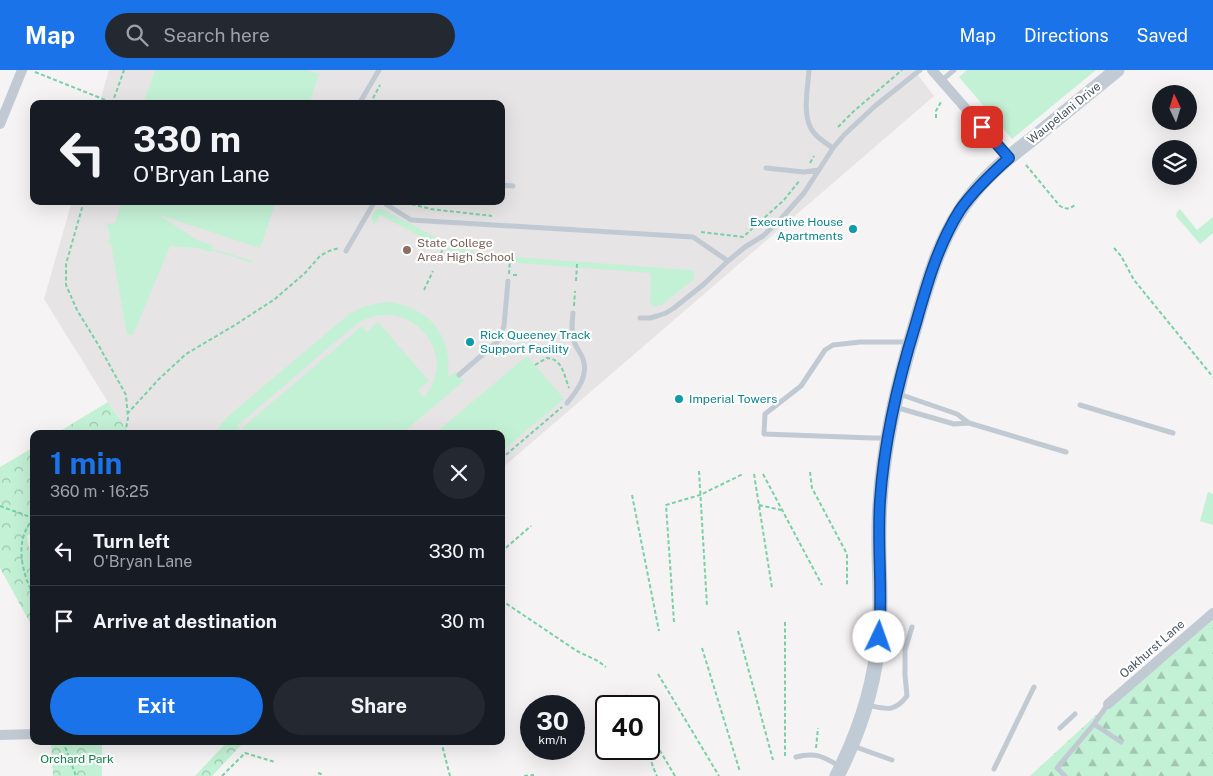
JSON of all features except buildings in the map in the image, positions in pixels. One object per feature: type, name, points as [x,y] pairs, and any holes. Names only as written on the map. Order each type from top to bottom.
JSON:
[{"type":"street","points":[[0,124],[22,70]]},
{"type":"street","points":[[932,70],[1009,158]]},
{"type":"street","name":"Waupelani Drive","points":[[839,771],[852,745],[866,705],[875,666],[879,631],[879,515],[888,438],[895,400],[910,342],[934,264],[942,244],[961,210],[987,177],[1117,70]]},
{"type":"street","name":"Oakhurst Lane","points":[[1108,704],[1213,613]]},
{"type":"street","points":[[0,735],[30,734]]},
{"type":"lane","points":[[361,100],[379,70]]},
{"type":"lane","points":[[809,70],[807,120],[814,133],[834,148]]},
{"type":"lane","points":[[640,318],[650,318],[666,313],[704,284],[728,261],[763,236],[804,193],[844,135],[920,70]]},
{"type":"lane","points":[[941,80],[954,70]]},
{"type":"lane","points":[[766,168],[804,172],[819,170]]},
{"type":"lane","points":[[505,185],[513,186]]},
{"type":"lane","points":[[346,251],[373,205]]},
{"type":"lane","points":[[387,205],[411,220],[693,237],[728,261]]},
{"type":"lane","points":[[459,375],[498,341],[504,326],[508,281]]},
{"type":"lane","points":[[567,402],[583,381],[584,371],[583,360],[575,345],[573,336],[573,311]]},
{"type":"lane","points":[[888,438],[764,434],[765,414],[801,386],[825,350],[833,345],[841,343],[910,342]]},
{"type":"lane","points":[[895,400],[958,414],[969,423]]},
{"type":"lane","points":[[895,400],[954,424],[969,423],[1066,452]]},
{"type":"lane","points":[[1080,405],[1172,434]]},
{"type":"lane","points":[[866,705],[888,710],[901,704],[907,696],[905,650],[912,627]]},
{"type":"lane","points":[[994,769],[1034,687]]},
{"type":"lane","points":[[1065,776],[1057,768],[1094,724],[1108,704]]},
{"type":"lane","points":[[1060,728],[1075,714]]},
{"type":"lane","points":[[1094,724],[1121,742]]},
{"type":"lane","points":[[852,745],[892,760]]},
{"type":"lane","points":[[796,757],[805,754],[826,758],[839,771]]},
{"type":"path","points":[[114,100],[124,70]]},
{"type":"path","points":[[838,127],[854,110],[902,70]]},
{"type":"path","points":[[36,72],[106,100]]},
{"type":"path","points":[[936,118],[936,111],[942,100]]},
{"type":"path","points":[[810,163],[814,156]]},
{"type":"path","points":[[1026,165],[1060,206],[1069,209],[1076,204]]},
{"type":"path","points":[[693,231],[743,237],[784,200],[800,180]]},
{"type":"path","points":[[83,205],[66,264],[66,286],[77,310],[126,396],[128,414],[126,430]]},
{"type":"path","points":[[415,205],[431,209],[495,217]]},
{"type":"path","points":[[438,260],[446,244]]},
{"type":"path","points":[[128,414],[186,354],[275,299],[305,273],[320,256],[329,251],[350,245]]},
{"type":"path","points":[[1114,248],[1121,256],[1134,280],[1213,377]]},
{"type":"path","points":[[509,274],[510,259]]},
{"type":"path","points":[[576,281],[577,264]]},
{"type":"path","points":[[424,290],[433,271]]},
{"type":"path","points":[[573,311],[575,291]]},
{"type":"path","points":[[536,365],[546,358],[556,360],[560,364],[572,395]]},
{"type":"path","points":[[505,456],[567,402]]},
{"type":"path","points":[[698,471],[707,606]]},
{"type":"path","points":[[810,472],[812,488],[848,554],[847,585]]},
{"type":"path","points":[[674,622],[666,505],[700,495],[742,474]]},
{"type":"path","points":[[754,474],[772,588]]},
{"type":"path","points":[[763,474],[822,585]]},
{"type":"path","points":[[632,494],[659,630]]},
{"type":"path","points":[[759,505],[782,510]]},
{"type":"path","points":[[0,506],[30,517]]},
{"type":"path","points":[[30,522],[24,533],[21,551],[25,574],[30,587]]},
{"type":"path","points":[[505,549],[531,526]]},
{"type":"path","points":[[505,603],[577,651],[606,667]]},
{"type":"path","points":[[785,622],[785,756]]},
{"type":"path","points":[[738,631],[773,760]]},
{"type":"path","points":[[702,648],[740,772]]},
{"type":"path","points":[[658,674],[719,776]]},
{"type":"path","points":[[816,755],[818,728]]},
{"type":"path","points":[[65,745],[76,776]]},
{"type":"path","points":[[442,745],[450,776]]},
{"type":"path","points":[[660,750],[675,776]]},
{"type":"path","points":[[222,776],[245,753],[276,762]]},
{"type":"path","points":[[650,760],[657,776]]},
{"type":"path","points":[[318,773],[322,776]]},
{"type":"path","points":[[524,776],[534,775]]},
{"type":"shaded area","name":"State College Area High School","points":[[109,70],[914,70],[934,96],[505,466],[505,430],[127,430],[44,299],[71,205],[505,205],[505,100],[100,100]]},
{"type":"green space","points":[[155,70],[307,70],[319,74],[310,100],[144,100]]},
{"type":"green space","points":[[967,70],[1096,70],[1012,139],[959,77]]},
{"type":"green space","points":[[121,205],[275,205],[260,248],[157,214],[199,241],[212,245],[213,249],[253,261],[253,263],[212,250],[211,252],[197,248],[170,246],[133,335],[127,334],[111,244],[108,243],[110,238],[107,224],[115,223]]},
{"type":"green space","points":[[378,209],[382,209],[446,243],[470,251],[489,255],[693,270],[695,277],[661,305],[654,307],[650,303],[651,273],[493,261],[468,257],[439,246],[380,215],[375,225],[372,221],[372,216]]},
{"type":"green space","points":[[1180,209],[1197,230],[1213,217],[1213,233],[1200,244],[1176,216]]},
{"type":"green space","points":[[390,302],[404,306],[417,311],[427,318],[442,337],[448,362],[448,377],[456,371],[464,381],[406,430],[387,430],[422,399],[386,430],[244,430],[242,428],[362,326],[367,332],[378,322],[429,381],[418,390],[424,397],[434,380],[437,362],[432,345],[422,331],[408,320],[392,315],[373,317],[354,326],[237,426],[240,430],[217,430],[226,418],[348,315],[358,309],[378,303]]},
{"type":"green space","points":[[527,356],[564,399],[505,449],[505,430],[439,430]]},
{"type":"green space","points":[[108,402],[127,430],[62,430]]},
{"type":"green space","points":[[30,449],[30,534],[27,536],[30,553],[30,623],[0,568],[0,467]]},
{"type":"green space","points":[[1208,492],[1213,494],[1213,525],[1200,521]]},
{"type":"green space","points":[[1213,613],[1213,776],[1030,776],[1108,704]]},
{"type":"green space","name":"Orchard Park","points":[[51,745],[102,745],[102,776],[53,776]]},
{"type":"green space","points":[[224,745],[241,745],[212,776],[195,776]]},
{"type":"place","name":"Executive House Apartments","points":[[853,229]]},
{"type":"place","name":"State College Area High School","points":[[407,250]]},
{"type":"place","name":"Rick Queeney Track Support Facility","points":[[470,342]]},
{"type":"place","name":"Imperial Towers","points":[[679,399]]},
{"type":"route","points":[[879,637],[881,486],[890,420],[905,358],[934,264],[946,235],[973,193],[987,177],[1009,158],[982,127]]}]
